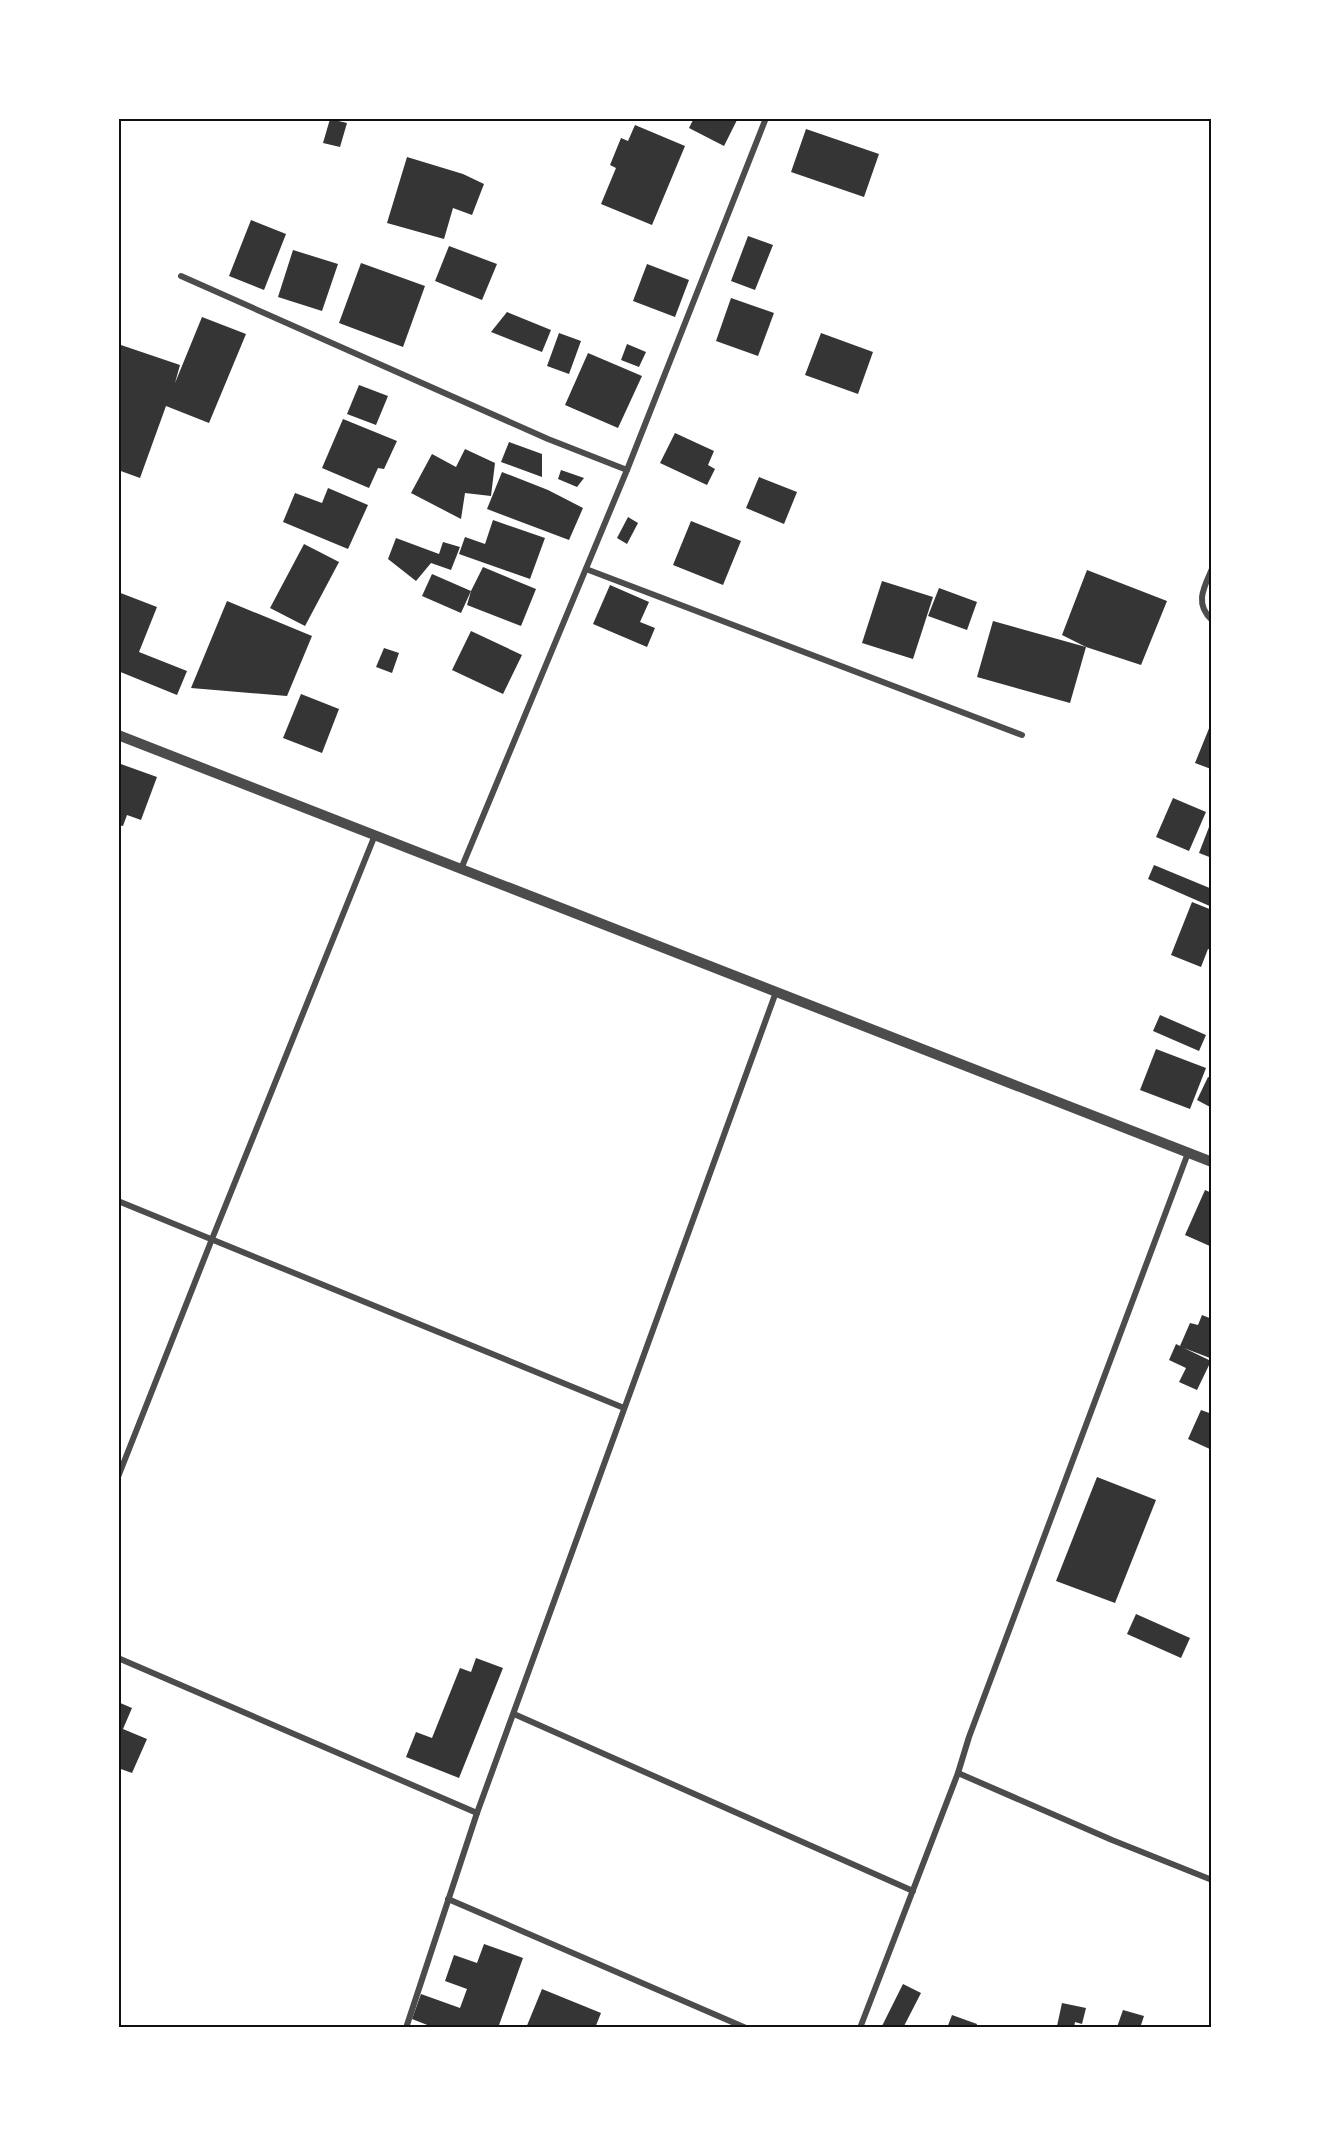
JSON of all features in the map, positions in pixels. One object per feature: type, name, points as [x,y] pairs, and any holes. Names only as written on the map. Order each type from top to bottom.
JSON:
[{"type":"street","points":[[461,869],[627,470],[766,118]]},
{"type":"street","points":[[181,276],[538,434],[627,470]]},
{"type":"street","points":[[586,569],[1022,735]]},
{"type":"street","points":[[1212,569],[1202,594],[1205,613],[1212,620]]},
{"type":"street","points":[[118,735],[1212,1162]]},
{"type":"street","points":[[118,1478],[375,835]]},
{"type":"street","points":[[406,2028],[477,1813],[776,992]]},
{"type":"street","points":[[860,2028],[914,1891],[969,1737],[1188,1153]]},
{"type":"street","points":[[118,1200],[624,1408]]},
{"type":"street","points":[[118,1658],[477,1813]]},
{"type":"street","points":[[514,1714],[914,1891]]},
{"type":"street","points":[[958,1773],[1212,1880]]},
{"type":"street","points":[[448,1899],[746,2028]]},
{"type":"building","points":[[694,118],[738,118],[724,146],[689,128]]},
{"type":"building","points":[[330,119],[347,123],[340,147],[323,143]]},
{"type":"building","points":[[635,125],[685,146],[652,225],[601,204],[616,168],[610,165],[621,138],[628,141]]},
{"type":"building","points":[[806,129],[879,154],[864,197],[791,172]]},
{"type":"building","points":[[407,157],[463,174],[484,184],[472,215],[453,208],[444,239],[387,223]]},
{"type":"building","points":[[251,220],[286,234],[264,290],[229,276]]},
{"type":"building","points":[[748,236],[773,245],[755,290],[731,281]]},
{"type":"building","points":[[449,246],[497,264],[482,300],[435,281]]},
{"type":"building","points":[[293,250],[338,264],[322,311],[278,297]]},
{"type":"building","points":[[361,263],[425,286],[403,347],[339,323]]},
{"type":"building","points":[[647,264],[689,280],[675,317],[633,301]]},
{"type":"building","points":[[731,298],[774,313],[758,356],[716,341]]},
{"type":"building","points":[[507,312],[551,330],[542,352],[491,332]]},
{"type":"building","points":[[202,317],[246,334],[209,423],[166,406],[140,478],[118,470],[118,344],[180,365],[175,383]]},
{"type":"building","points":[[559,333],[581,341],[569,374],[547,366]]},
{"type":"building","points":[[821,333],[873,352],[858,394],[805,375]]},
{"type":"building","points":[[627,344],[646,352],[639,367],[621,360]]},
{"type":"building","points":[[588,353],[642,376],[618,428],[565,405]]},
{"type":"building","points":[[359,385],[388,396],[376,425],[347,414]]},
{"type":"building","points":[[343,419],[397,441],[384,469],[378,468],[369,488],[322,468]]},
{"type":"building","points":[[675,433],[714,451],[708,465],[715,469],[707,485],[660,463]]},
{"type":"building","points":[[509,442],[542,454],[542,477],[501,462]]},
{"type":"building","points":[[465,449],[495,463],[491,496],[465,493],[461,519],[411,493],[432,454],[456,467]]},
{"type":"building","points":[[561,470],[584,478],[577,487],[558,479]]},
{"type":"building","points":[[502,472],[548,490],[583,508],[569,540],[487,509]]},
{"type":"building","points":[[759,477],[797,492],[784,524],[746,508]]},
{"type":"building","points":[[328,488],[368,505],[348,549],[283,522],[295,493],[322,503]]},
{"type":"building","points":[[628,517],[638,523],[627,544],[617,538]]},
{"type":"building","points":[[493,520],[545,538],[530,579],[459,554],[465,537],[485,544]]},
{"type":"building","points":[[691,521],[741,541],[723,585],[673,565]]},
{"type":"building","points":[[396,538],[439,554],[443,542],[460,547],[451,570],[431,563],[416,581],[388,559]]},
{"type":"building","points":[[304,544],[339,562],[305,626],[270,608]]},
{"type":"building","points":[[483,567],[536,589],[521,626],[467,605]]},
{"type":"building","points":[[1087,570],[1167,601],[1141,665],[1086,647],[1062,635]]},
{"type":"building","points":[[432,574],[471,591],[461,613],[422,596]]},
{"type":"building","points":[[882,581],[933,597],[913,659],[862,643]]},
{"type":"building","points":[[610,585],[649,602],[640,622],[655,628],[647,647],[593,624]]},
{"type":"building","points":[[939,588],[977,602],[967,630],[928,616]]},
{"type":"building","points":[[118,592],[157,607],[139,652],[187,671],[177,695],[118,671]]},
{"type":"building","points":[[227,601],[312,636],[287,696],[191,688]]},
{"type":"building","points":[[993,621],[1086,647],[1070,703],[977,677]]},
{"type":"building","points":[[471,631],[522,655],[503,694],[452,670]]},
{"type":"building","points":[[384,648],[399,653],[392,673],[376,667]]},
{"type":"building","points":[[301,694],[339,709],[322,753],[283,738]]},
{"type":"building","points":[[1212,721],[1212,767],[1211,769],[1195,763]]},
{"type":"building","points":[[118,763],[157,777],[141,820],[127,815],[123,826],[118,825]]},
{"type":"building","points":[[1173,798],[1206,812],[1189,851],[1156,837]]},
{"type":"building","points":[[1209,827],[1212,828],[1212,858],[1199,853]]},
{"type":"building","points":[[1154,865],[1212,889],[1212,907],[1148,879]]},
{"type":"building","points":[[1192,902],[1212,910],[1212,950],[1208,949],[1201,967],[1171,955]]},
{"type":"building","points":[[1160,1015],[1206,1035],[1199,1051],[1153,1031]]},
{"type":"building","points":[[1156,1049],[1206,1068],[1190,1109],[1140,1090]]},
{"type":"building","points":[[1208,1077],[1212,1078],[1212,1108],[1197,1100]]},
{"type":"building","points":[[1205,1190],[1212,1193],[1212,1247],[1185,1235]]},
{"type":"building","points":[[1202,1315],[1212,1319],[1210,1358],[1184,1348],[1211,1361],[1197,1390],[1179,1382],[1186,1368],[1169,1360],[1176,1344],[1180,1346],[1190,1323],[1198,1325]]},
{"type":"building","points":[[1201,1410],[1212,1414],[1212,1450],[1188,1439]]},
{"type":"building","points":[[1097,1477],[1156,1500],[1115,1603],[1056,1581]]},
{"type":"building","points":[[1136,1614],[1190,1638],[1181,1658],[1127,1634]]},
{"type":"building","points":[[476,1658],[503,1668],[459,1778],[406,1757],[416,1732],[432,1738],[460,1668],[471,1672]]},
{"type":"building","points":[[118,1702],[132,1708],[123,1729],[147,1739],[132,1773],[118,1768]]},
{"type":"building","points":[[484,1944],[523,1958],[498,2028],[435,2028],[412,2019],[421,1994],[460,2008],[467,1989],[445,1981],[454,1955],[477,1963]]},
{"type":"building","points":[[903,1984],[921,1993],[903,2028],[881,2028]]},
{"type":"building","points":[[542,1989],[601,2013],[595,2028],[526,2028]]},
{"type":"building","points":[[1062,2003],[1086,2008],[1082,2024],[1075,2022],[1074,2028],[1057,2026]]},
{"type":"building","points":[[1123,2010],[1144,2016],[1140,2028],[1117,2027]]},
{"type":"building","points":[[952,2015],[977,2024],[976,2028],[947,2028]]}]
